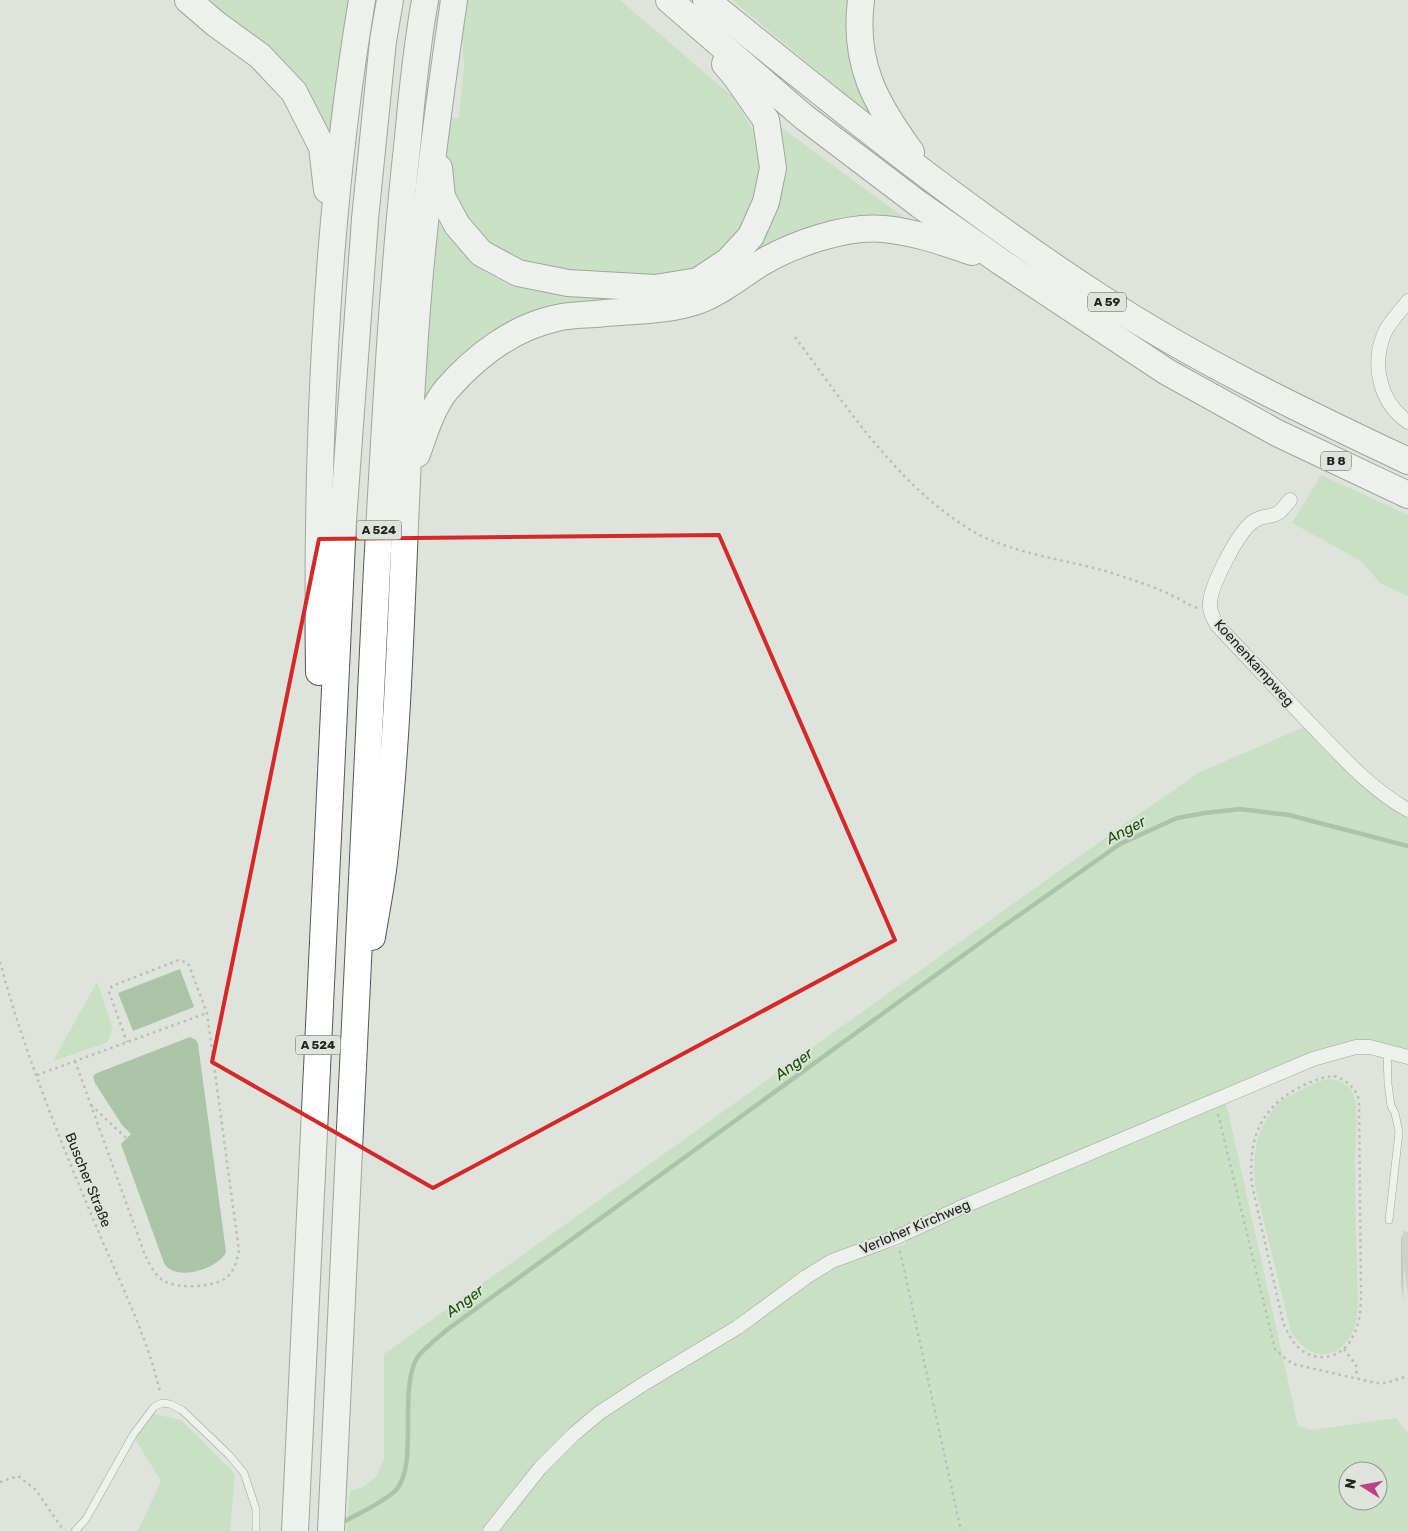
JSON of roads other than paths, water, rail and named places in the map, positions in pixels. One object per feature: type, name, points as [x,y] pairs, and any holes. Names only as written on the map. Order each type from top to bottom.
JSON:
[{"type":"highway","points":[[188,0],[216,24],[260,56],[294,92],[322,147],[332,239]]},
{"type":"highway","points":[[328,815],[320,695],[318,606],[321,442],[332,239],[353,52],[362,0]]},
{"type":"highway","name":"A 524","points":[[295,1531],[343,521],[364,238],[383,41],[390,0]]},
{"type":"highway","name":"A 524","points":[[331,1521],[364,799],[398,226],[418,42],[425,0]]},
{"type":"highway","points":[[353,1061],[386,845],[393,768],[414,353],[424,230],[441,86],[454,0]]},
{"type":"highway","name":"A 59","points":[[706,0],[816,90],[931,179],[1100,297],[1181,346],[1294,408]]},
{"type":"highway","points":[[861,0],[859,19],[864,65],[876,98],[891,125],[931,179]]},
{"type":"highway","points":[[441,86],[438,164],[442,197],[457,225],[481,253],[518,273],[568,283],[656,288],[698,280],[728,261],[751,236],[766,202],[773,168],[766,120],[736,77],[673,4]]},
{"type":"highway","name":"A 59","points":[[673,4],[804,118],[920,205],[1001,262],[1167,372],[1277,433]]},
{"type":"highway","points":[[406,511],[417,454],[430,419],[447,390],[484,354],[513,333],[557,318],[674,306],[699,300],[731,285],[762,263],[780,254],[806,242],[842,232],[883,229],[929,237],[1001,262]]},
{"type":"highway","name":"B 8","points":[[1294,408],[1408,461]]},
{"type":"highway","name":"B 8","points":[[1277,433],[1408,495]]},
{"type":"street","points":[[1408,301],[1386,330],[1378,357],[1379,380],[1395,411],[1408,422]]},
{"type":"street","name":"Koenenkampweg","points":[[1290,500],[1278,513],[1254,520],[1242,534],[1219,575],[1211,598],[1210,610],[1217,625],[1359,774],[1392,801],[1408,810]]},
{"type":"street","name":"Verloher Kirchweg","points":[[490,1531],[540,1468],[573,1435],[599,1413],[738,1327],[791,1287],[826,1265],[897,1237],[962,1207],[1313,1059],[1348,1049],[1370,1048],[1408,1057]]},
{"type":"lane","points":[[1387,1051],[1391,1106],[1395,1113],[1399,1132],[1389,1220]]},
{"type":"lane","points":[[74,1531],[86,1518],[133,1435],[154,1407],[162,1403],[170,1404],[182,1410],[229,1455],[244,1473],[256,1509],[256,1531]]},
{"type":"waterway","name":"Anger","points":[[340,1524],[391,1495],[403,1478],[408,1446],[408,1407],[412,1372],[417,1358],[431,1343],[1002,927],[1120,844],[1177,818],[1240,809],[1289,815],[1408,846]]}]
